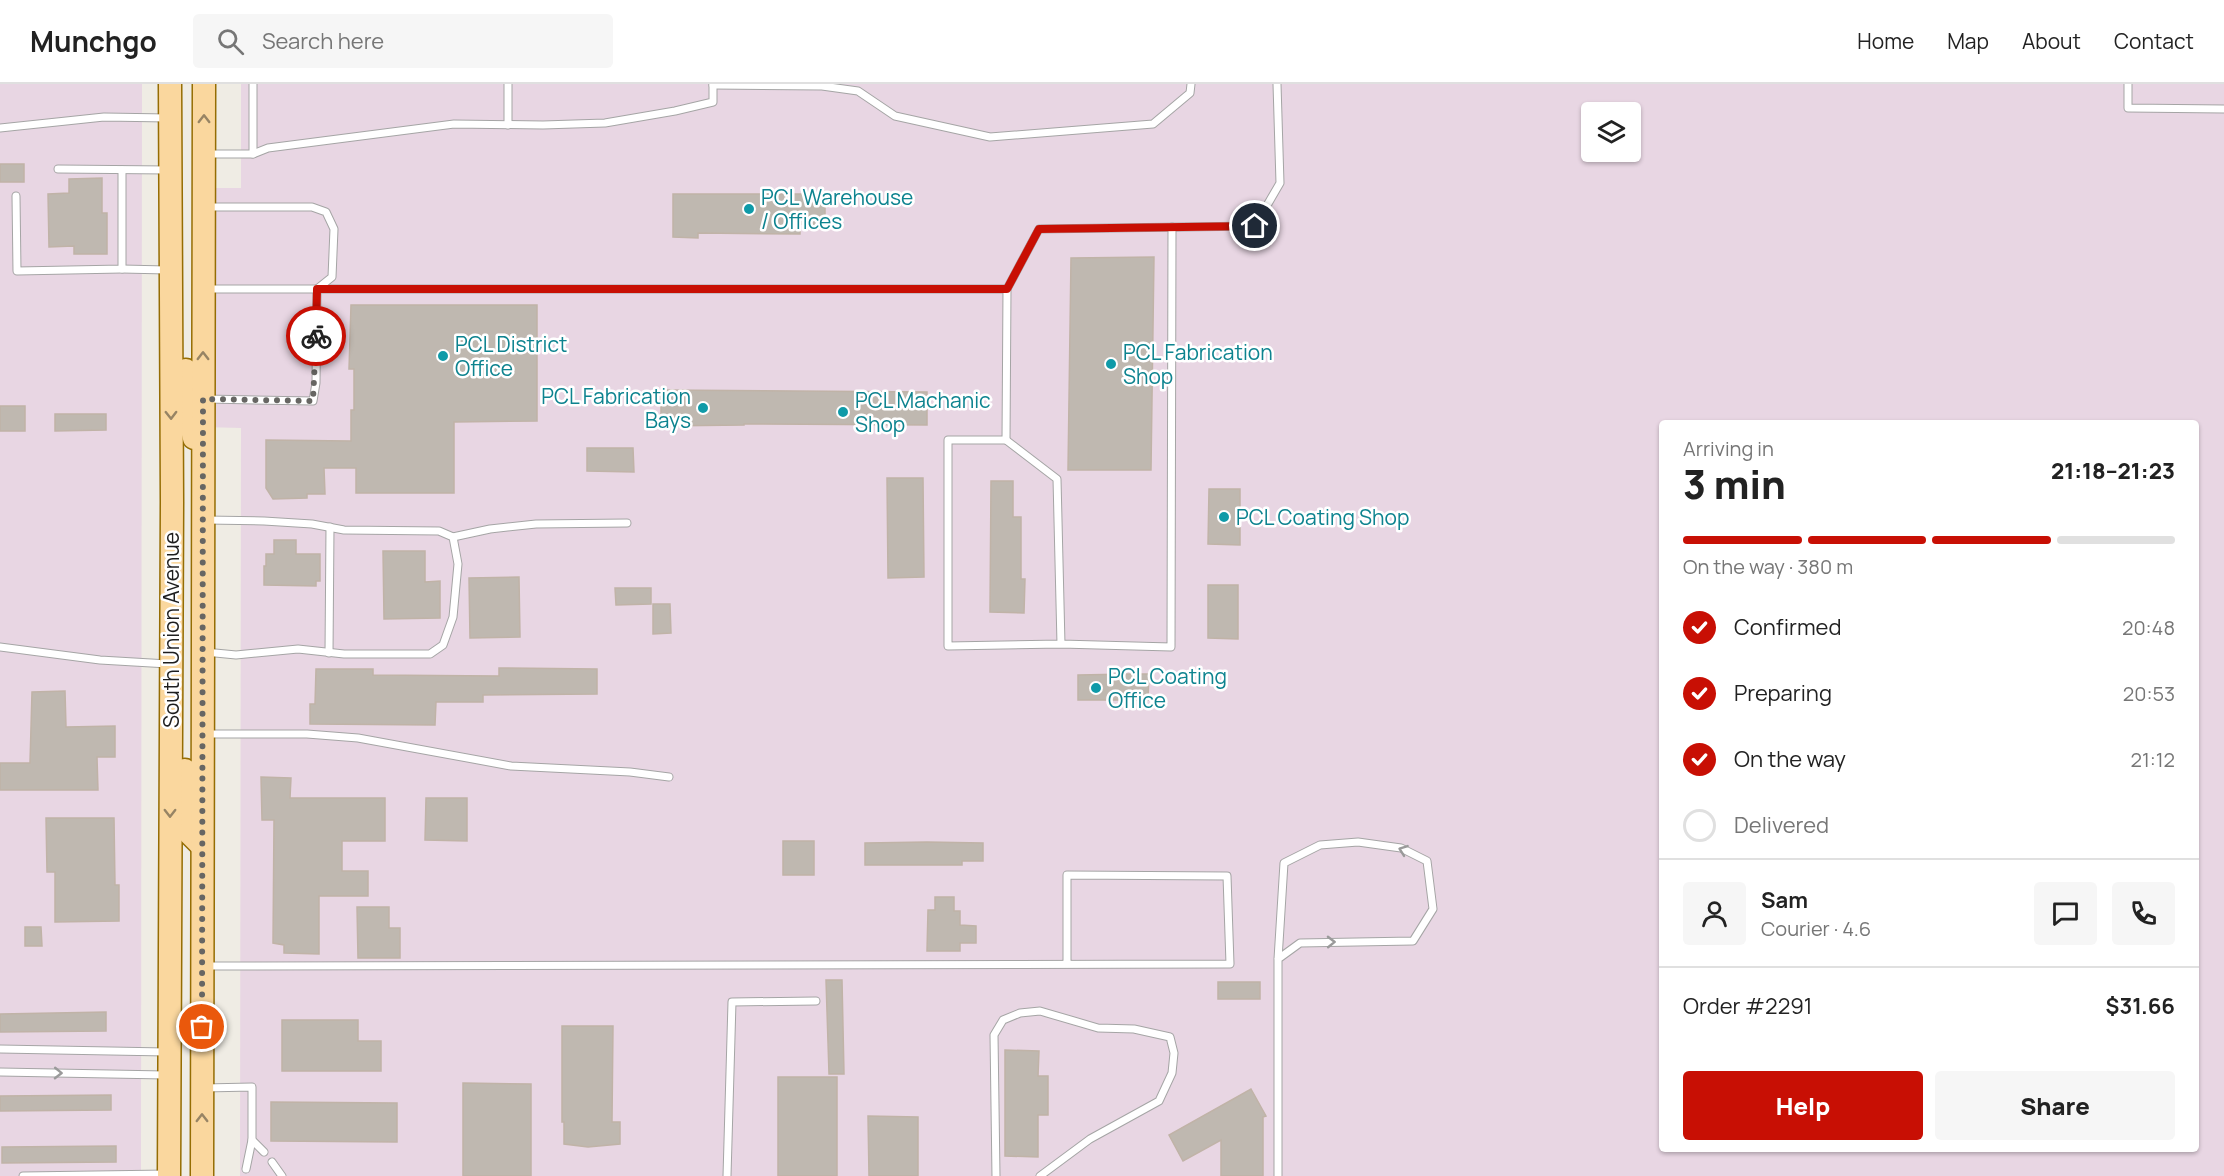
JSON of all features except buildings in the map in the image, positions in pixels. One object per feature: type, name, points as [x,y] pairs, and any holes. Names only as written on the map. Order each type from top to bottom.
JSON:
[{"type":"main road","name":"South Union Avenue","points":[[169,1175],[171,84]]},
{"type":"main road","name":"South Union Avenue","points":[[202,1176],[204,84]]},
{"type":"main road","points":[[170,118],[181,120],[185,132],[185,251],[190,269],[203,289]]},
{"type":"main road","points":[[170,337],[180,345],[185,354],[187,408],[190,426],[203,465]]},
{"type":"main road","points":[[172,502],[182,513],[186,523],[186,641],[192,648],[203,651]]},
{"type":"main road","points":[[171,664],[179,670],[184,683],[186,820],[190,834],[202,846]]},
{"type":"lane","points":[[253,84],[253,154]]},
{"type":"lane","points":[[508,84],[508,125]]},
{"type":"lane","points":[[204,154],[253,154],[268,148],[454,124],[605,123],[713,102],[713,84],[858,88],[896,117],[990,137],[1153,124],[1190,93],[1191,84]]},
{"type":"lane","points":[[1006,440],[1007,289],[1039,229],[1255,226],[1280,183],[1277,84]]},
{"type":"lane","points":[[2128,84],[2128,108],[2224,109]]},
{"type":"lane","points":[[0,128],[104,117],[170,118]]},
{"type":"lane","points":[[58,169],[170,170]]},
{"type":"lane","points":[[122,170],[122,269]]},
{"type":"lane","points":[[16,196],[17,271],[170,270]]},
{"type":"lane","points":[[203,207],[312,207],[326,212],[334,229],[332,277],[317,289]]},
{"type":"lane","points":[[1061,644],[1057,479],[1006,440],[948,440],[948,646],[1061,644],[1171,647],[1172,227]]},
{"type":"lane","points":[[203,289],[1007,289]]},
{"type":"lane","points":[[203,399],[313,401],[316,383],[317,289]]},
{"type":"lane","points":[[203,520],[264,520],[344,530],[439,531],[453,537],[490,529],[536,524],[627,523]]},
{"type":"lane","points":[[329,653],[330,527]]},
{"type":"lane","points":[[203,651],[236,655],[298,649],[329,653],[430,654],[442,645],[453,617],[458,564],[453,537]]},
{"type":"lane","points":[[0,646],[100,660],[171,664]]},
{"type":"lane","points":[[203,734],[307,734],[358,738],[511,766],[630,772],[669,777]]},
{"type":"lane","points":[[1278,959],[1299,943],[1413,941],[1433,909],[1427,861],[1401,848],[1358,842],[1320,845],[1284,863],[1278,959],[1278,1176]]},
{"type":"lane","points":[[202,966],[1230,964],[1227,876],[1067,875],[1067,964]]},
{"type":"lane","points":[[727,1176],[732,1002],[816,1001]]},
{"type":"lane","points":[[996,1176],[994,1035],[1003,1020],[1020,1013],[1040,1011],[1098,1028],[1134,1029],[1170,1037],[1174,1053],[1172,1073],[1159,1101],[1090,1139],[1040,1176]]},
{"type":"lane","points":[[0,1049],[168,1052]]},
{"type":"lane","points":[[0,1072],[169,1075]]},
{"type":"lane","points":[[202,1088],[252,1087],[252,1140],[246,1169]]},
{"type":"lane","points":[[252,1140],[264,1152]]},
{"type":"lane","points":[[272,1162],[282,1176]]},
{"type":"lane","points":[[22,1176],[169,1175]]},
{"type":"shaded area","points":[[0,84],[142,84],[141,1176],[0,1176]]},
{"type":"shaded area","points":[[241,84],[2224,84],[2224,1176],[240,1176],[241,428],[203,427],[203,188],[241,188]]},
{"type":"way so far","points":[[202,1027],[203,399],[313,401],[316,383],[316,336]]},
{"type":"place","name":"PCL Warehouse / Offices","points":[[749,209]]},
{"type":"place","name":"PCL District Office","points":[[443,356]]},
{"type":"place","name":"PCL Fabrication Shop","points":[[1111,364]]},
{"type":"place","name":"PCL Fabrication Bays","points":[[703,408]]},
{"type":"place","name":"PCL Machanic Shop","points":[[843,412]]},
{"type":"place","name":"PCL Coating Shop","points":[[1224,517]]},
{"type":"place","name":"PCL Coating Office","points":[[1096,688]]},
{"type":"route","points":[[316,336],[317,289],[1007,289],[1039,229],[1255,226]]}]
